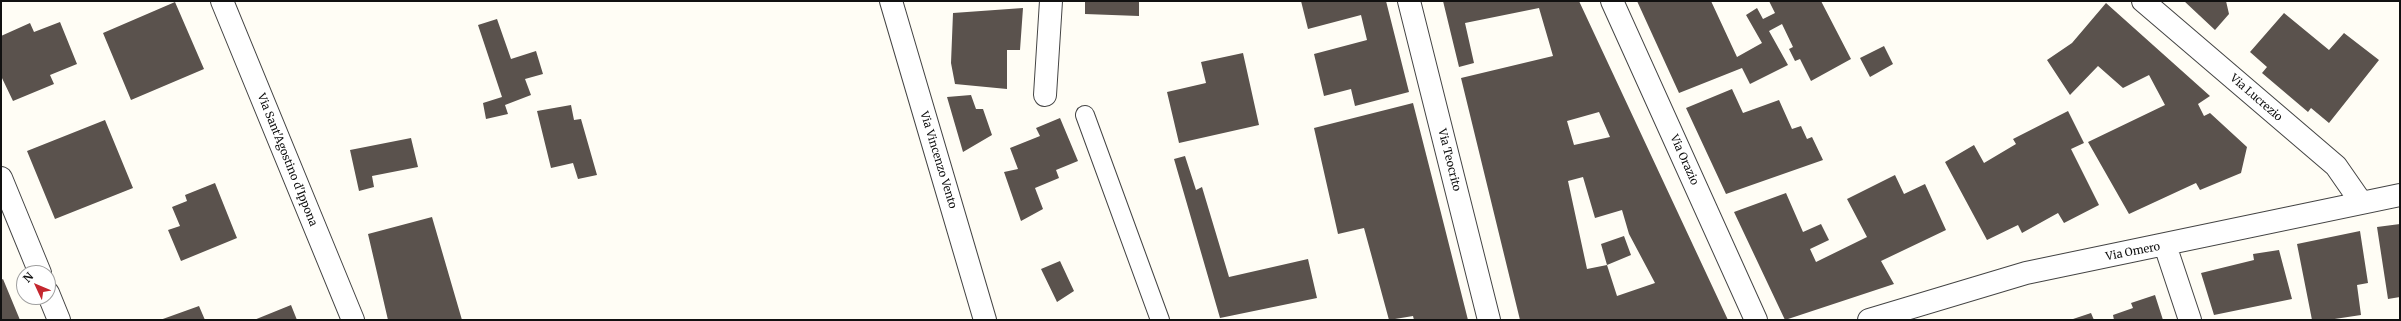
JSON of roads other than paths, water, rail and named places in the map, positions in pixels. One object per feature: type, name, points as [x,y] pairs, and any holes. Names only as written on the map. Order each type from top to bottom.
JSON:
[{"type":"street","name":"Via Sant'Agostino d'Ippona","points":[[222,1],[352,320]]},
{"type":"street","name":"Via Vincenzo Vento","points":[[891,1],[985,320]]},
{"type":"street","points":[[1045,95],[1051,1]]},
{"type":"street","name":"Via Teocrito","points":[[1410,1],[1489,320]]},
{"type":"street","name":"Via Orazio","points":[[1612,1],[1756,320]]},
{"type":"street","name":"Via Lucrezio","points":[[2143,1],[2336,166],[2362,202]]},
{"type":"street","points":[[1,178],[37,265]]},
{"type":"street","name":"Via Omero","points":[[1869,320],[2026,273],[2400,195]]},
{"type":"street","points":[[2165,245],[2190,320]]},
{"type":"street","points":[[53,305],[59,320]]},
{"type":"lane","points":[[1085,115],[1160,320]]}]
